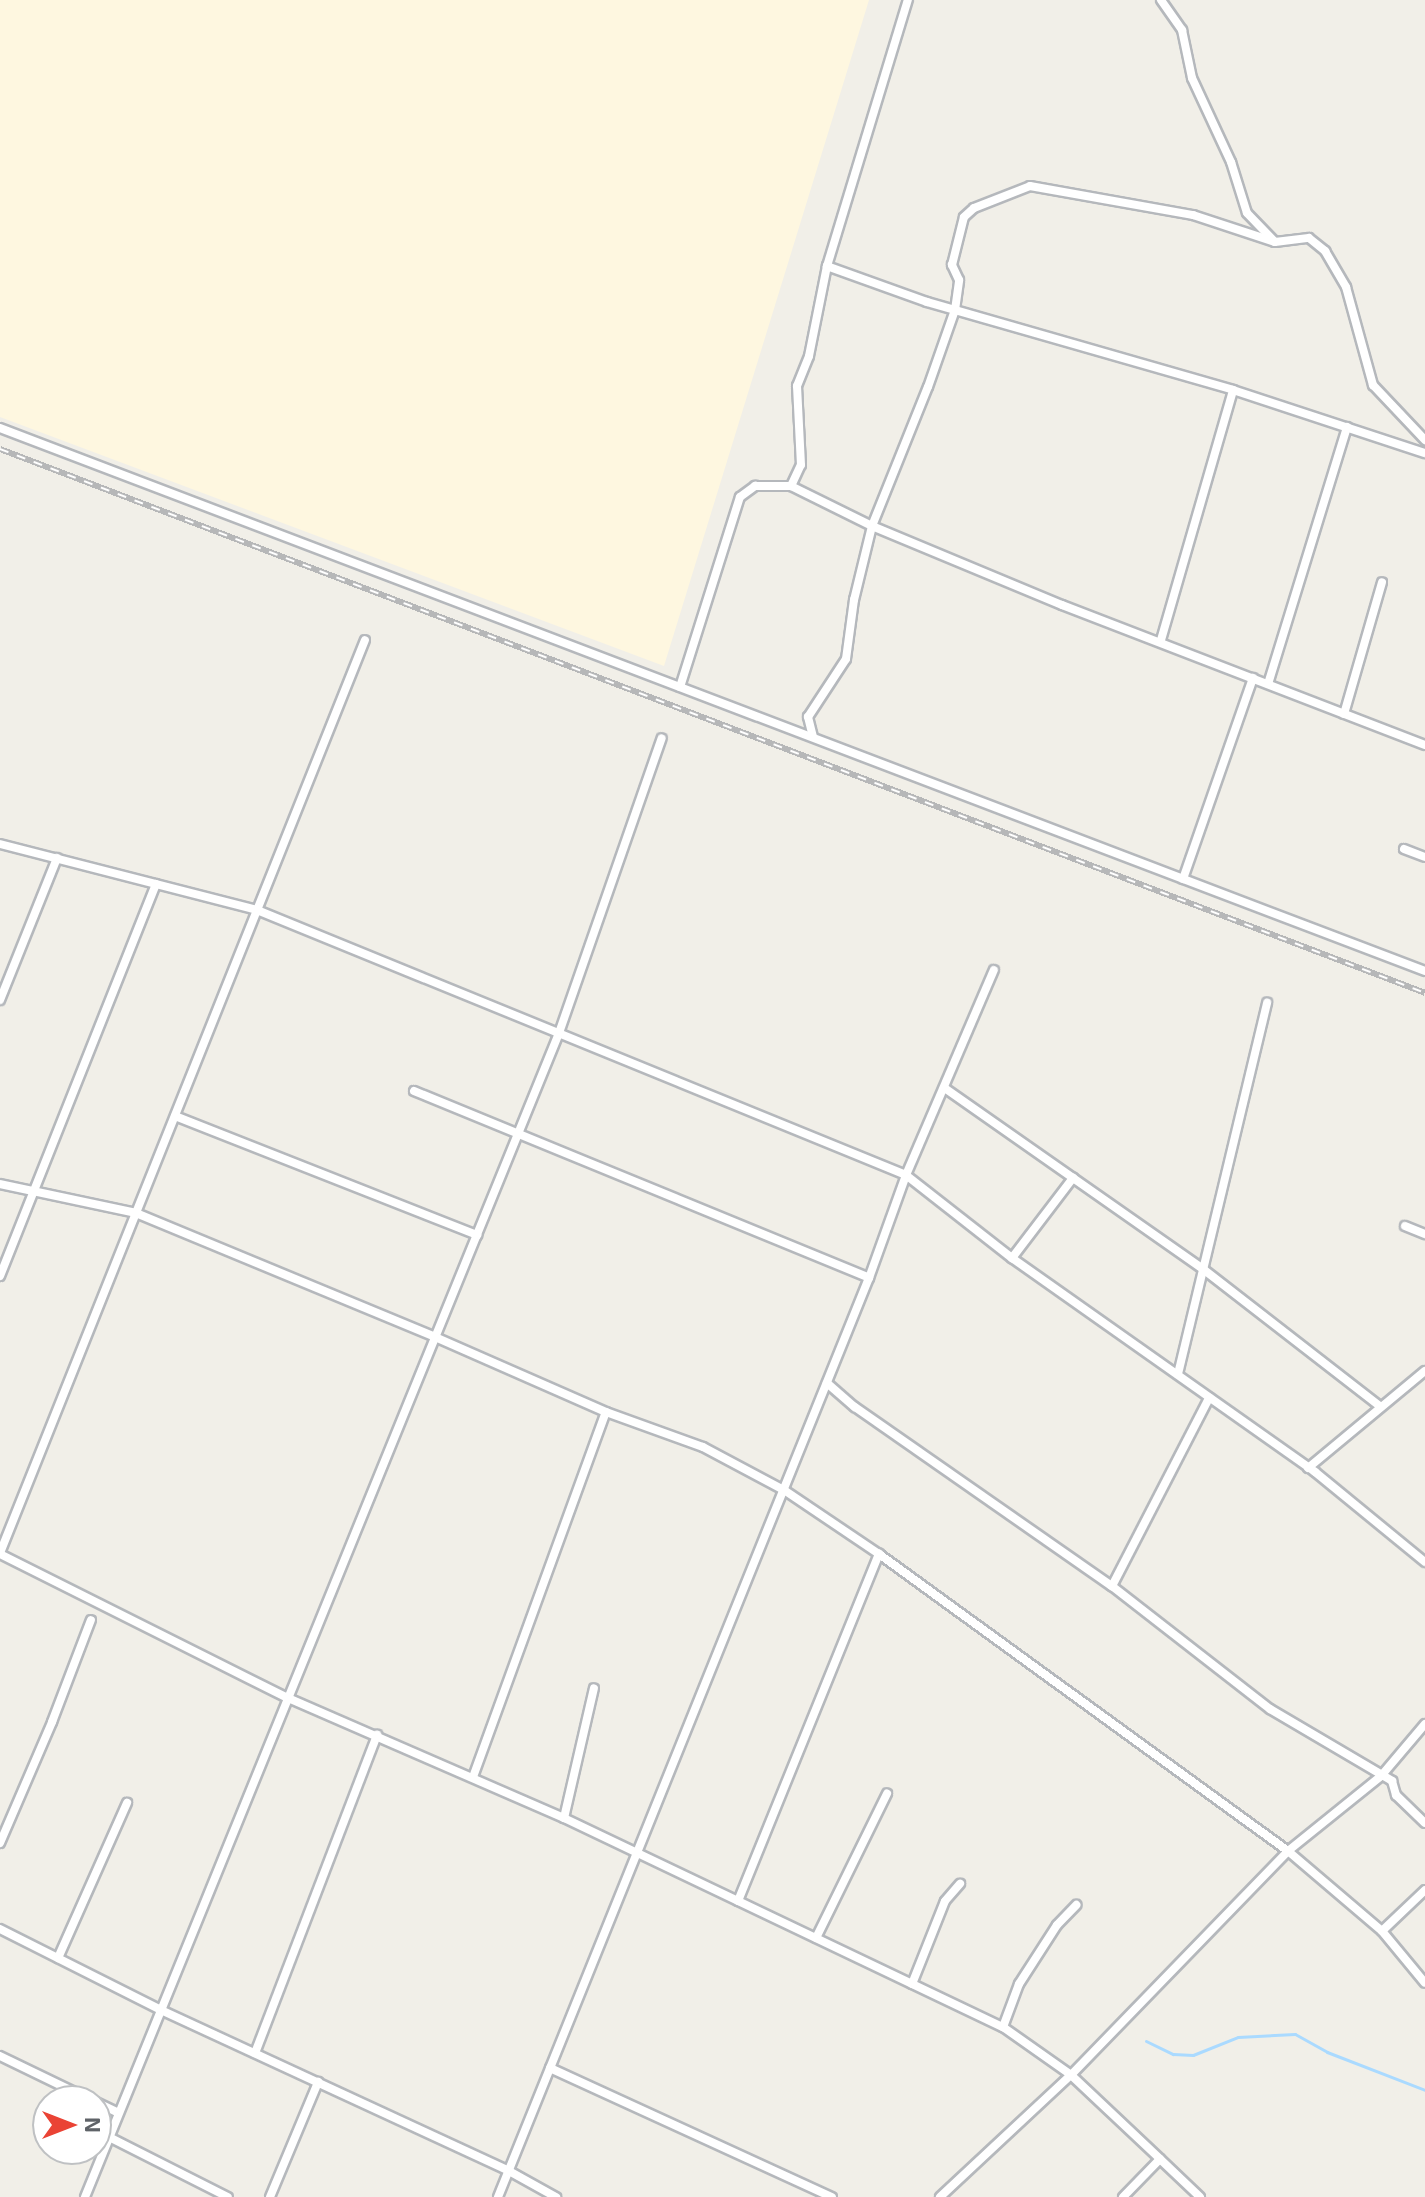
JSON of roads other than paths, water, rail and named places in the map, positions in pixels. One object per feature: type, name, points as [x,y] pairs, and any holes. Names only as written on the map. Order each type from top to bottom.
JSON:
[{"type":"street","points":[[791,486],[801,465],[797,386],[809,356],[827,266],[908,0]]},
{"type":"street","points":[[1161,0],[1182,30],[1192,78],[1231,162],[1247,213],[1275,242]]},
{"type":"street","points":[[813,737],[808,717],[846,659],[854,600],[872,526],[928,387],[955,310],[959,280],[952,265],[964,217],[974,208],[1030,186],[1193,215],[1275,242],[1309,238],[1325,251],[1346,287],[1373,385],[1425,440]]},
{"type":"street","points":[[827,266],[955,310],[1233,390],[1425,453]]},
{"type":"street","points":[[1161,640],[1233,390]]},
{"type":"street","points":[[1268,684],[1347,427]]},
{"type":"street","points":[[0,428],[1425,971]]},
{"type":"street","points":[[680,687],[740,497],[755,486],[791,486],[872,526],[1062,605],[1161,640],[1425,745]]},
{"type":"street","points":[[1344,714],[1382,582]]},
{"type":"street","points":[[365,640],[0,1554],[288,1698],[564,1818],[1003,2027],[1071,2075],[1200,2197]]},
{"type":"street","points":[[1183,879],[1253,678]]},
{"type":"street","points":[[112,2130],[559,1033],[662,738]]},
{"type":"street","points":[[0,844],[257,910],[906,1175],[1012,1258],[1308,1468],[1425,1562]]},
{"type":"street","points":[[1404,849],[1425,857]]},
{"type":"street","points":[[0,1000],[57,858]]},
{"type":"street","points":[[0,1276],[156,884]]},
{"type":"street","points":[[498,2197],[869,1278],[906,1175],[946,1089],[994,970]]},
{"type":"street","points":[[1178,1374],[1267,1002]]},
{"type":"street","points":[[946,1089],[1203,1269],[1381,1407]]},
{"type":"street","points":[[414,1091],[869,1278]]},
{"type":"street","points":[[175,1116],[477,1235]]},
{"type":"street","points":[[1012,1258],[1073,1178]]},
{"type":"street","points":[[0,1184],[136,1213],[606,1412],[703,1447],[784,1490],[879,1554],[1288,1851],[1382,1931],[1425,1983]]},
{"type":"street","points":[[1405,1226],[1425,1234]]},
{"type":"street","points":[[1308,1468],[1425,1371]]},
{"type":"street","points":[[827,1383],[855,1407],[1112,1586],[1270,1709],[1392,1781],[1396,1795],[1425,1823]]},
{"type":"street","points":[[1112,1586],[1209,1398]]},
{"type":"street","points":[[473,1777],[606,1412]]},
{"type":"street","points":[[738,1901],[879,1554]]},
{"type":"street","points":[[0,1843],[52,1722],[91,1620]]},
{"type":"street","points":[[564,1818],[594,1688]]},
{"type":"street","points":[[940,2197],[1071,2075],[1288,1851],[1381,1776],[1425,1724]]},
{"type":"street","points":[[255,2053],[377,1735]]},
{"type":"street","points":[[816,1938],[887,1794]]},
{"type":"street","points":[[58,1958],[127,1803]]},
{"type":"street","points":[[912,1984],[945,1901],[960,1884]]},
{"type":"street","points":[[1382,1931],[1425,1890]]},
{"type":"street","points":[[1003,2027],[1019,1984],[1057,1925],[1076,1905]]},
{"type":"street","points":[[0,1929],[161,2010],[509,2171],[556,2197]]},
{"type":"street","points":[[0,2056],[60,2085]]},
{"type":"street","points":[[550,2068],[832,2197]]},
{"type":"street","points":[[270,2197],[318,2082]]},
{"type":"street","points":[[112,2110],[119,2113]]},
{"type":"street","points":[[112,2139],[228,2197]]},
{"type":"street","points":[[1123,2197],[1160,2159]]},
{"type":"street","points":[[85,2197],[98,2165]]},
{"type":"waterway","points":[[1146,2041],[1173,2054],[1193,2055],[1238,2037],[1295,2034],[1327,2052],[1425,2090]]},
{"type":"railway","points":[[0,449],[1425,993]]}]
